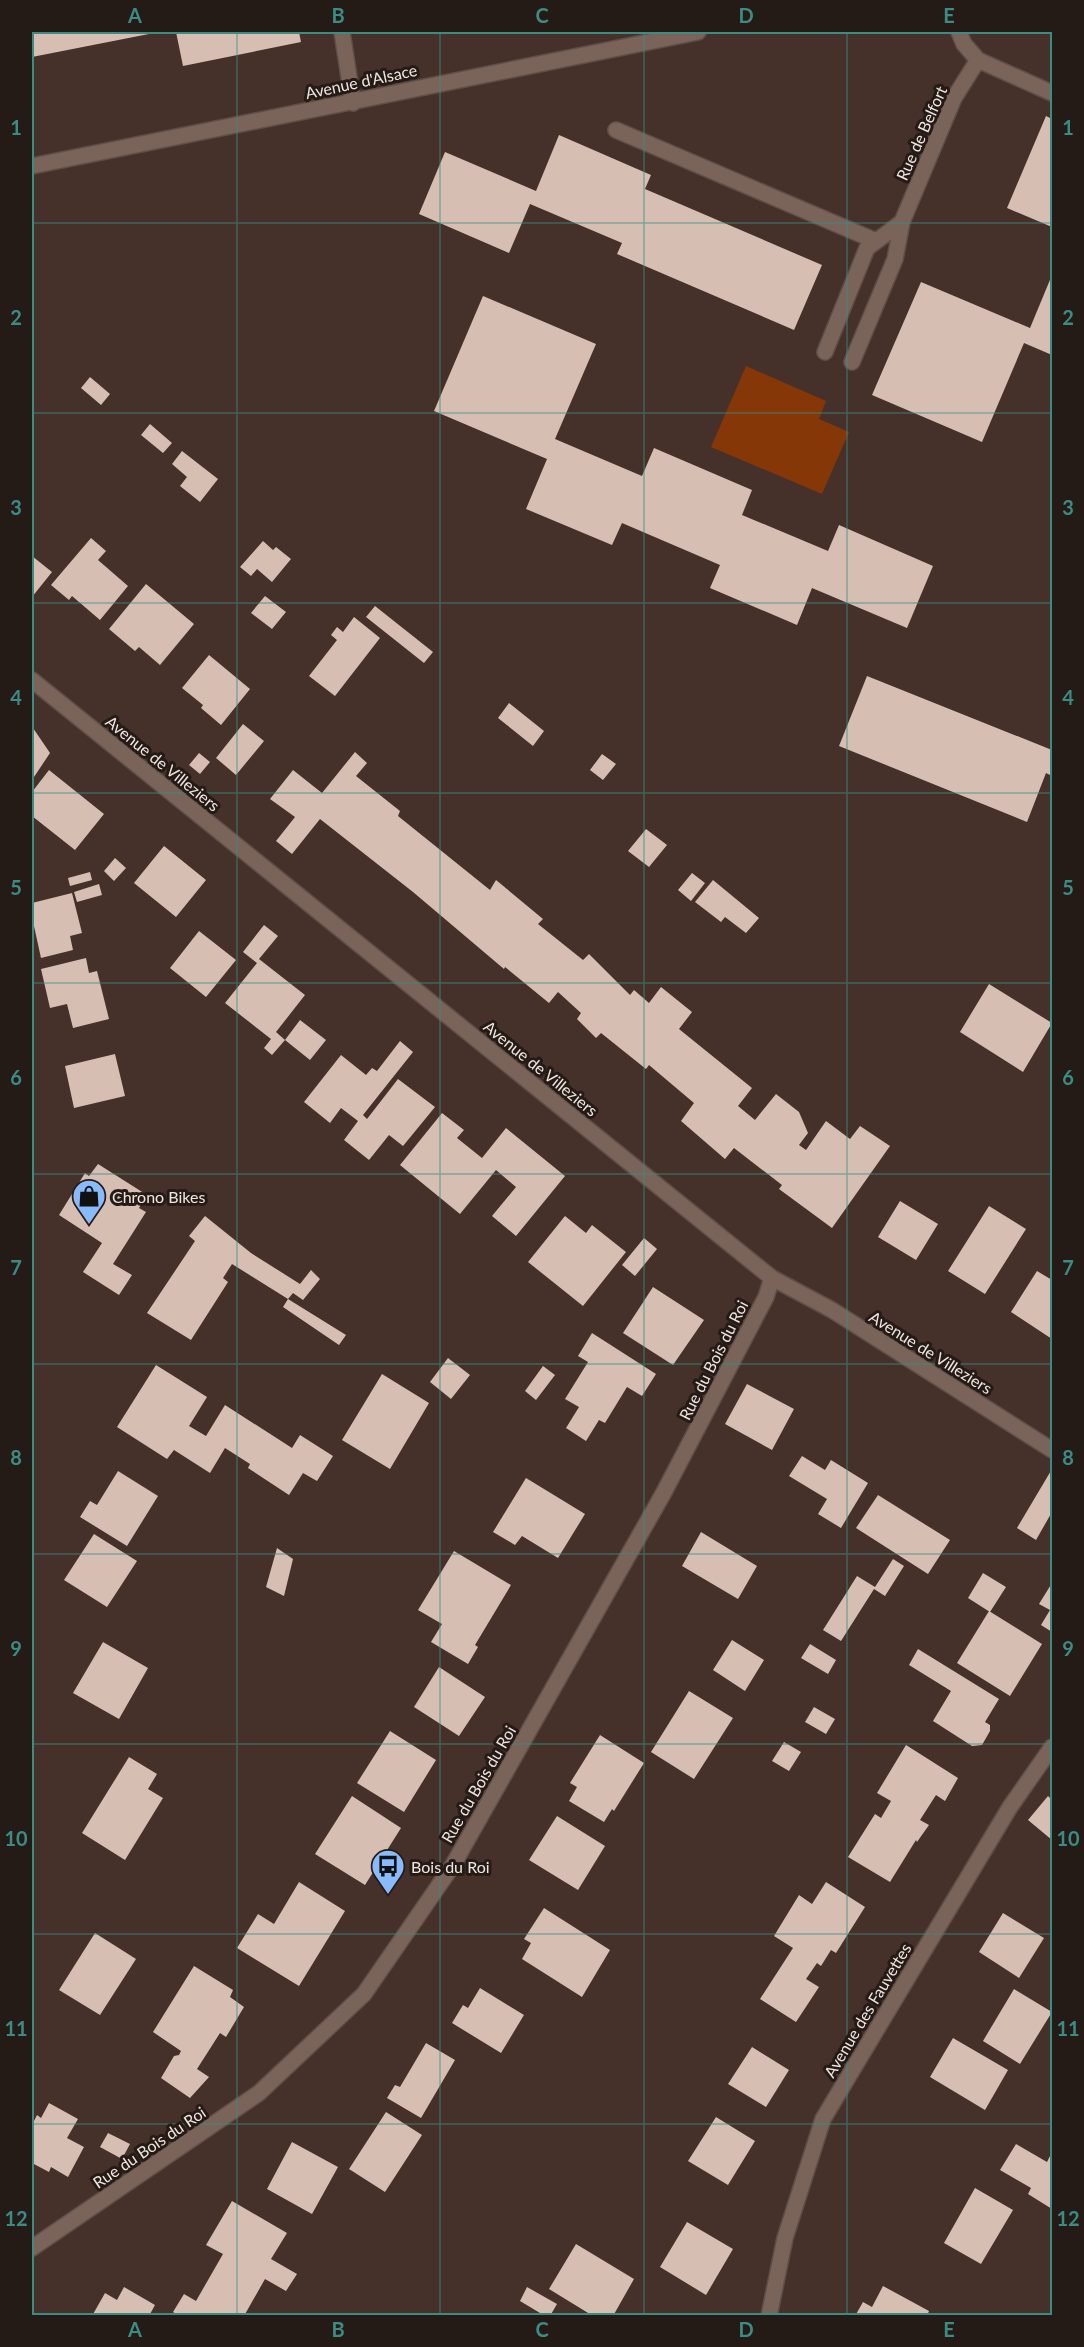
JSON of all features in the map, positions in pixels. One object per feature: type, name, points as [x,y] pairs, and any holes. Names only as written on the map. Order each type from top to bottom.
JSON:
[{"type":"street","points":[[342,32],[353,103]]},
{"type":"street","name":"Avenue d'Alsace","points":[[32,166],[698,32]]},
{"type":"street","points":[[959,32],[964,44],[978,60],[1053,93]]},
{"type":"street","name":"Rue de Belfort","points":[[852,362],[895,259],[902,222],[954,98],[978,60]]},
{"type":"street","points":[[616,130],[876,241]]},
{"type":"street","points":[[825,352],[867,248],[902,222]]},
{"type":"street","name":"Avenue de Villeziers","points":[[32,680],[772,1278],[832,1310],[1053,1450]]},
{"type":"street","name":"Rue du Bois du Roi","points":[[32,2248],[259,2093],[364,1994],[453,1865],[663,1494],[766,1297],[772,1278]]},
{"type":"street","name":"Avenue des Fauvettes","points":[[769,2316],[785,2238],[823,2119],[1010,1807],[1053,1747]]},
{"type":"shaded area","points":[[746,366],[826,401],[819,419],[849,432],[822,494],[711,447]]},
{"type":"building","points":[[32,32],[154,32],[154,33],[32,57]]},
{"type":"building","points":[[176,32],[299,32],[301,42],[183,66]]},
{"type":"building","points":[[1046,116],[1052,119],[1052,227],[1007,208]]},
{"type":"building","points":[[559,135],[651,175],[645,189],[822,265],[794,330],[617,254],[622,243],[530,204],[509,253],[419,214],[445,152],[536,191]]},
{"type":"building","points":[[1052,275],[1052,355],[1024,343],[982,442],[872,395],[921,282],[1030,328]]},
{"type":"building","points":[[483,296],[596,344],[555,439],[642,476],[654,448],[752,490],[742,515],[828,551],[839,525],[933,566],[907,628],[812,588],[797,625],[710,588],[720,565],[622,523],[612,545],[526,509],[547,459],[434,411]]},
{"type":"building","points":[[90,377],[110,394],[101,405],[81,388]]},
{"type":"building","points":[[150,424],[172,443],[163,453],[141,435]]},
{"type":"building","points":[[182,451],[218,479],[200,502],[180,486],[187,477],[172,464]]},
{"type":"building","points":[[91,538],[106,551],[98,560],[128,586],[100,620],[72,596],[69,600],[51,585]]},
{"type":"building","points":[[263,541],[273,550],[276,547],[291,559],[272,582],[257,569],[251,576],[240,567]]},
{"type":"building","points":[[32,556],[52,572],[32,597]]},
{"type":"building","points":[[146,584],[194,624],[160,665],[139,647],[135,651],[109,629]]},
{"type":"building","points":[[265,596],[286,612],[272,629],[251,613]]},
{"type":"building","points":[[375,606],[433,652],[424,663],[366,617]]},
{"type":"building","points":[[354,617],[380,638],[335,696],[309,676],[337,640],[331,635],[337,627],[343,632]]},
{"type":"building","points":[[209,655],[250,689],[221,725],[201,708],[203,705],[182,688]]},
{"type":"building","points":[[867,676],[1052,750],[1052,776],[1046,773],[1027,822],[839,746]]},
{"type":"building","points":[[509,703],[544,731],[533,746],[498,718]]},
{"type":"building","points":[[243,724],[264,741],[236,775],[216,758]]},
{"type":"building","points":[[32,729],[50,753],[32,780]]},
{"type":"building","points":[[355,752],[367,763],[356,776],[400,811],[398,816],[490,890],[496,880],[543,919],[538,924],[583,960],[589,954],[630,995],[634,990],[649,1003],[661,987],[692,1012],[679,1029],[752,1088],[738,1106],[755,1120],[776,1094],[799,1112],[808,1133],[799,1145],[806,1150],[826,1121],[850,1139],[860,1126],[890,1146],[832,1228],[779,1189],[782,1185],[734,1148],[725,1159],[681,1121],[694,1103],[649,1065],[646,1069],[601,1033],[596,1038],[577,1019],[581,1013],[558,992],[549,1003],[320,819],[292,854],[276,841],[295,817],[270,799],[293,770],[322,793]]},
{"type":"building","points":[[199,753],[210,762],[200,774],[189,765]]},
{"type":"building","points":[[602,754],[616,764],[603,780],[590,770]]},
{"type":"building","points":[[49,770],[104,814],[75,850],[32,816],[32,792]]},
{"type":"building","points":[[646,829],[667,845],[649,867],[628,851]]},
{"type":"building","points":[[164,846],[206,880],[176,917],[134,883]]},
{"type":"building","points":[[115,858],[126,868],[114,881],[104,871]]},
{"type":"building","points":[[90,872],[92,880],[70,886],[68,878]]},
{"type":"building","points":[[692,873],[705,883],[691,901],[678,890]]},
{"type":"building","points":[[713,880],[759,918],[746,933],[725,917],[721,922],[695,902]]},
{"type":"building","points":[[99,884],[102,895],[77,902],[74,892]]},
{"type":"building","points":[[72,893],[82,933],[70,936],[73,950],[41,958],[32,917],[32,903]]},
{"type":"building","points":[[264,925],[278,936],[259,959],[305,995],[276,1032],[285,1040],[272,1055],[264,1048],[271,1039],[225,1003],[257,963],[243,952]]},
{"type":"building","points":[[199,931],[236,960],[206,997],[170,968]]},
{"type":"building","points":[[86,958],[89,973],[97,971],[109,1019],[73,1028],[67,1004],[50,1008],[41,969]]},
{"type":"building","points":[[989,984],[1052,1023],[1023,1072],[960,1032]]},
{"type":"building","points":[[300,1020],[326,1040],[310,1060],[285,1040]]},
{"type":"building","points":[[400,1041],[413,1052],[363,1115],[367,1119],[398,1079],[435,1107],[403,1146],[389,1135],[369,1160],[344,1140],[358,1121],[341,1108],[330,1123],[304,1102],[341,1055],[366,1075],[372,1068],[377,1071]]},
{"type":"building","points":[[115,1054],[125,1096],[74,1108],[65,1066]]},
{"type":"building","points":[[442,1113],[464,1130],[457,1138],[482,1158],[506,1128],[565,1176],[516,1236],[492,1216],[516,1187],[496,1170],[460,1214],[400,1165]]},
{"type":"building","points":[[98,1164],[147,1195],[139,1208],[146,1212],[113,1264],[132,1275],[119,1295],[83,1272],[102,1243],[59,1215],[85,1173],[89,1176]]},
{"type":"building","points":[[900,1201],[938,1224],[916,1260],[878,1237]]},
{"type":"building","points":[[989,1206],[1026,1229],[985,1294],[948,1271]]},
{"type":"building","points":[[205,1216],[251,1253],[300,1284],[311,1270],[320,1279],[303,1300],[293,1293],[288,1299],[232,1264],[223,1278],[228,1282],[191,1340],[147,1313],[195,1241],[189,1236]]},
{"type":"building","points":[[565,1216],[586,1233],[592,1225],[626,1252],[583,1306],[528,1262]]},
{"type":"building","points":[[644,1238],[657,1249],[635,1276],[622,1265]]},
{"type":"building","points":[[1037,1271],[1052,1280],[1052,1339],[1011,1312]]},
{"type":"building","points":[[653,1287],[704,1320],[673,1365],[623,1333]]},
{"type":"building","points":[[288,1299],[346,1335],[339,1345],[283,1307]]},
{"type":"building","points":[[592,1333],[656,1374],[642,1396],[627,1387],[605,1423],[599,1420],[586,1441],[566,1428],[579,1407],[565,1399],[588,1362],[578,1356]]},
{"type":"building","points":[[448,1358],[470,1375],[451,1399],[430,1382]]},
{"type":"building","points":[[156,1365],[207,1397],[189,1426],[206,1436],[225,1405],[292,1448],[300,1435],[333,1456],[317,1481],[303,1473],[289,1495],[248,1468],[250,1464],[225,1448],[210,1473],[174,1450],[167,1459],[117,1427]]},
{"type":"building","points":[[543,1366],[555,1375],[536,1400],[525,1391]]},
{"type":"building","points":[[382,1374],[429,1403],[390,1469],[342,1440]]},
{"type":"building","points":[[747,1384],[794,1409],[772,1450],[725,1424]]},
{"type":"building","points":[[802,1456],[825,1470],[831,1460],[868,1483],[841,1528],[818,1514],[827,1499],[789,1476]]},
{"type":"building","points":[[1052,1469],[1052,1512],[1036,1540],[1017,1528]]},
{"type":"building","points":[[118,1471],[158,1496],[127,1546],[80,1517],[90,1501],[97,1505]]},
{"type":"building","points":[[526,1478],[585,1514],[558,1558],[522,1536],[515,1545],[493,1532]]},
{"type":"building","points":[[878,1495],[950,1540],[928,1574],[856,1528]]},
{"type":"building","points":[[701,1532],[757,1566],[738,1599],[682,1566]]},
{"type":"building","points":[[94,1534],[137,1561],[107,1607],[64,1580]]},
{"type":"building","points":[[277,1548],[293,1559],[284,1596],[266,1587]]},
{"type":"building","points":[[454,1551],[511,1585],[475,1645],[478,1647],[468,1664],[431,1642],[442,1624],[418,1610]]},
{"type":"building","points":[[893,1559],[904,1566],[885,1596],[874,1589],[841,1641],[823,1630],[857,1576],[875,1587]]},
{"type":"building","points":[[983,1573],[1006,1587],[990,1612],[968,1598]]},
{"type":"building","points":[[1052,1583],[1052,1632],[1041,1625],[1050,1610],[1039,1604]]},
{"type":"building","points":[[989,1611],[1042,1644],[1010,1696],[957,1663]]},
{"type":"building","points":[[732,1640],[764,1660],[745,1691],[713,1670]]},
{"type":"building","points":[[103,1642],[148,1668],[119,1719],[73,1693]]},
{"type":"building","points":[[810,1644],[836,1660],[828,1674],[801,1658]]},
{"type":"building","points":[[918,1649],[999,1699],[985,1722],[990,1725],[990,1731],[982,1745],[972,1746],[933,1721],[951,1691],[909,1665]]},
{"type":"building","points":[[439,1667],[485,1697],[459,1736],[414,1707]]},
{"type":"building","points":[[689,1691],[733,1718],[694,1779],[651,1752]]},
{"type":"building","points":[[814,1707],[835,1719],[826,1734],[805,1722]]},
{"type":"building","points":[[390,1731],[436,1760],[404,1812],[357,1783]]},
{"type":"building","points":[[600,1735],[644,1763],[614,1811],[612,1809],[604,1822],[569,1801],[577,1787],[570,1783]]},
{"type":"building","points":[[784,1742],[801,1752],[789,1771],[772,1761]]},
{"type":"building","points":[[906,1745],[958,1778],[945,1801],[936,1795],[920,1820],[929,1825],[917,1842],[916,1840],[890,1882],[848,1857],[875,1814],[881,1818],[891,1801],[877,1793]]},
{"type":"building","points":[[129,1757],[157,1774],[148,1789],[163,1798],[125,1860],[82,1833]]},
{"type":"building","points":[[352,1796],[401,1828],[365,1885],[315,1854]]},
{"type":"building","points":[[1048,1796],[1052,1800],[1052,1840],[1028,1820]]},
{"type":"building","points":[[557,1816],[605,1846],[578,1890],[529,1860]]},
{"type":"building","points":[[299,1882],[345,1911],[299,1986],[237,1948],[258,1914],[274,1924]]},
{"type":"building","points":[[826,1882],[865,1907],[836,1953],[831,1950],[821,1966],[817,1963],[806,1979],[819,1987],[796,2022],[760,1999],[793,1948],[774,1936],[799,1895],[812,1904]]},
{"type":"building","points":[[544,1908],[610,1950],[582,1997],[522,1959],[531,1943],[524,1939]]},
{"type":"building","points":[[1003,1913],[1044,1938],[1019,1978],[979,1952]]},
{"type":"building","points":[[95,1933],[136,1959],[100,2015],[59,1990]]},
{"type":"building","points":[[194,1966],[233,1990],[230,1997],[244,2007],[226,2037],[220,2033],[197,2069],[209,2077],[190,2098],[161,2078],[174,2056],[179,2055],[181,2051],[153,2032]]},
{"type":"building","points":[[480,1988],[524,2015],[501,2053],[452,2023],[463,2005],[468,2008]]},
{"type":"building","points":[[1014,1989],[1052,2012],[1020,2064],[983,2041]]},
{"type":"building","points":[[953,2038],[1008,2070],[985,2110],[930,2077]]},
{"type":"building","points":[[426,2043],[455,2060],[421,2118],[387,2098],[395,2085],[400,2087]]},
{"type":"building","points":[[752,2047],[789,2070],[766,2107],[728,2084]]},
{"type":"building","points":[[49,2103],[78,2119],[67,2138],[84,2147],[68,2177],[51,2167],[49,2172],[32,2163],[32,2125],[37,2115],[41,2118]]},
{"type":"building","points":[[386,2112],[422,2135],[385,2192],[349,2169]]},
{"type":"building","points":[[716,2117],[755,2141],[728,2185],[688,2161]]},
{"type":"building","points":[[108,2133],[130,2144],[122,2159],[100,2147]]},
{"type":"building","points":[[292,2142],[338,2167],[312,2214],[267,2189]]},
{"type":"building","points":[[1016,2144],[1047,2162],[1052,2152],[1052,2209],[1028,2194],[1031,2188],[1000,2170]]},
{"type":"building","points":[[975,2188],[1013,2210],[981,2264],[944,2243]]},
{"type":"building","points":[[232,2201],[287,2233],[271,2259],[297,2274],[286,2291],[265,2279],[244,2316],[179,2316],[173,2312],[184,2294],[196,2301],[223,2254],[206,2245]]},
{"type":"building","points":[[687,2222],[733,2249],[706,2295],[660,2267]]},
{"type":"building","points":[[576,2244],[634,2279],[613,2316],[593,2316],[549,2289]]},
{"type":"building","points":[[883,2286],[929,2311],[927,2316],[855,2316],[863,2302],[872,2307]]},
{"type":"building","points":[[124,2287],[155,2305],[149,2316],[92,2316],[105,2293],[117,2300]]},
{"type":"building","points":[[527,2287],[557,2304],[550,2316],[545,2316],[520,2301]]},
{"type":"place","name":"Chrono Bikes","points":[[89,1225]]},
{"type":"place","name":"Bois du Roi","points":[[388,1895]]}]
